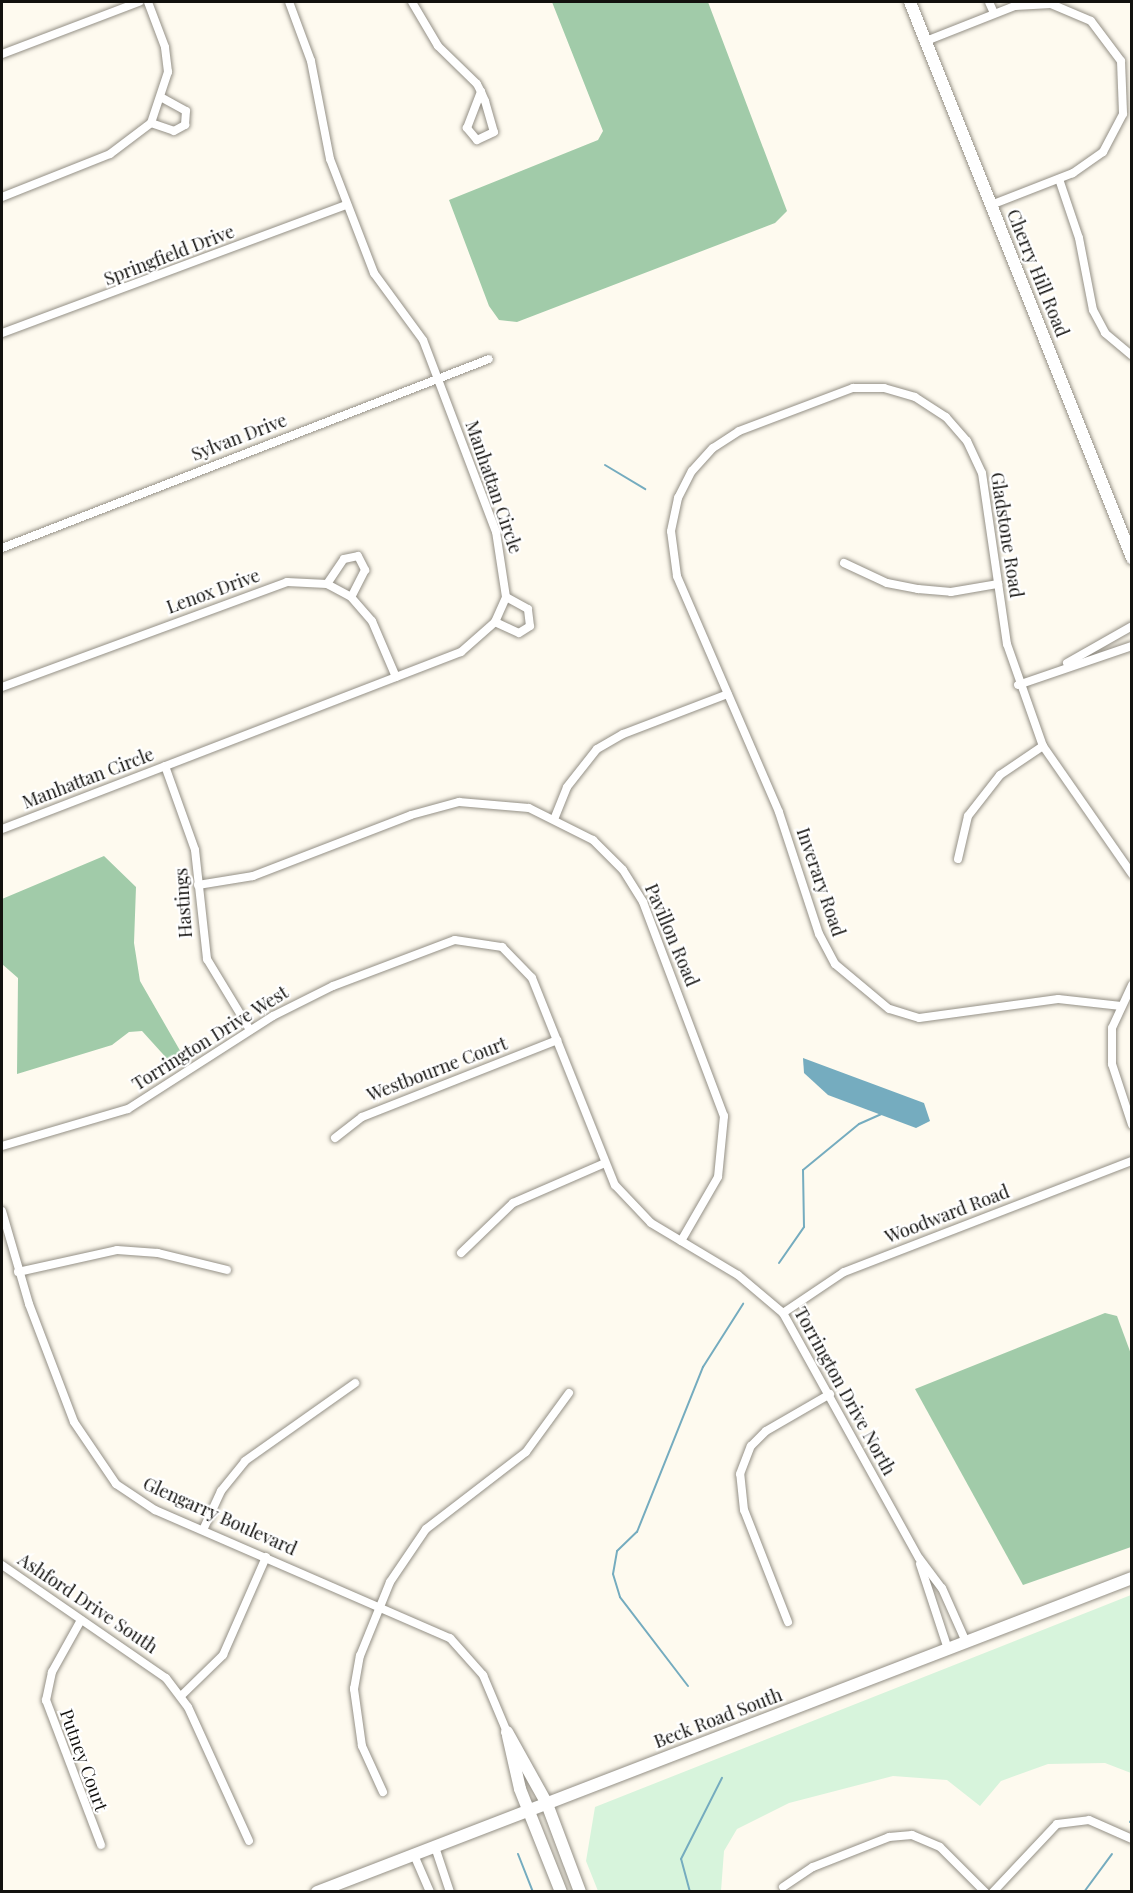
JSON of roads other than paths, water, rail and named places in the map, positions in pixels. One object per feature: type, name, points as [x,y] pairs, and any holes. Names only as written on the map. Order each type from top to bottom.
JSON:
[{"type":"main road","name":"Cherry Hill Road","points":[[910,2],[1131,558]]},
{"type":"main road","name":"Beck Road South","points":[[317,1892],[1131,1578]]},
{"type":"main road","name":"Glengarry Boulevard","points":[[507,1732],[547,1804],[580,1892]]},
{"type":"main road","name":"Glengarry Boulevard","points":[[507,1732],[528,1811],[561,1892]]},
{"type":"street","points":[[2,54],[139,2]]},
{"type":"street","points":[[2,197],[110,154],[152,123],[163,98],[165,47],[148,2]]},
{"type":"street","name":"Manhattan Circle","points":[[2,829],[461,652],[495,622],[506,597],[496,532],[423,340],[374,273],[330,159],[311,61],[289,2]]},
{"type":"street","points":[[412,2],[438,46],[481,92],[494,132],[477,140],[467,128],[481,92]]},
{"type":"street","points":[[989,2],[994,13]]},
{"type":"street","points":[[926,41],[994,13],[1031,3],[1069,9],[1101,29],[1121,61],[1126,98],[1116,133],[1098,157],[1059,179],[991,205]]},
{"type":"street","points":[[152,123],[174,131],[185,125],[186,111],[163,98]]},
{"type":"street","points":[[1059,179],[1079,238],[1093,310],[1105,333],[1131,356]]},
{"type":"street","name":"Springfield Drive","points":[[2,333],[347,205]]},
{"type":"street","name":"Sylvan Drive","points":[[2,548],[489,359]]},
{"type":"street","name":"Gladstone Road","points":[[671,531],[692,471],[722,442],[853,388],[884,388],[922,402],[967,441],[982,473],[998,584],[1018,685],[1043,746],[1131,874]]},
{"type":"street","name":"Inverary Road","points":[[671,531],[677,576],[779,812],[819,934],[835,964],[857,988],[890,1009],[919,1018],[1058,999],[1121,1006]]},
{"type":"street","points":[[327,584],[344,559],[358,556],[365,570],[351,597]]},
{"type":"street","points":[[844,563],[888,584],[918,589],[951,592],[998,584]]},
{"type":"street","name":"Lenox Drive","points":[[2,687],[287,582],[327,584],[351,597],[372,621],[396,676]]},
{"type":"street","points":[[495,622],[519,633],[530,626],[528,609],[506,597]]},
{"type":"street","points":[[1064,665],[1084,649],[1131,626]]},
{"type":"street","points":[[1018,685],[1064,665],[1131,646]]},
{"type":"street","points":[[555,817],[567,786],[597,749],[623,734],[728,694]]},
{"type":"street","points":[[958,859],[968,816],[1000,775],[1043,746]]},
{"type":"street","name":"Hastings","points":[[165,766],[191,836],[207,959],[250,1030]]},
{"type":"street","name":"Pavillon Road","points":[[198,885],[254,876],[446,804],[504,803],[555,817],[603,848],[637,891],[720,1099],[726,1133],[721,1167],[681,1241]]},
{"type":"street","name":"Torrington Drive West","points":[[2,1146],[128,1109],[250,1030],[324,990],[439,945],[471,938],[502,947]]},
{"type":"street","name":"Torrington Drive North","points":[[502,947],[528,972],[605,1163],[630,1205],[681,1241],[757,1288],[783,1313],[919,1558],[942,1588],[966,1642]]},
{"type":"street","points":[[1131,986],[1112,1028],[1112,1064],[1131,1125]]},
{"type":"street","name":"Westbourne Court","points":[[335,1138],[362,1117],[557,1040]]},
{"type":"street","name":"Woodward Road","points":[[783,1313],[844,1272],[1131,1161]]},
{"type":"street","points":[[461,1253],[513,1203],[605,1163]]},
{"type":"street","name":"Glengarry Boulevard","points":[[2,1211],[18,1272],[74,1422],[96,1461],[137,1500],[435,1629],[463,1649],[483,1675],[507,1732]]},
{"type":"street","points":[[18,1272],[117,1250],[158,1253],[227,1270]]},
{"type":"street","points":[[203,1530],[221,1491],[245,1461],[355,1383]]},
{"type":"street","points":[[383,1792],[362,1746],[355,1709],[357,1669],[380,1605],[400,1563],[426,1529],[534,1445],[569,1393]]},
{"type":"street","points":[[789,1622],[744,1510],[741,1474],[751,1446],[766,1431],[830,1394]]},
{"type":"street","points":[[181,1696],[224,1655],[266,1557]]},
{"type":"street","name":"Torrington Drive North","points":[[919,1558],[948,1649]]},
{"type":"street","name":"Ashford Drive South","points":[[2,1565],[81,1620],[148,1661],[181,1696],[249,1841]]},
{"type":"street","name":"Putney Court","points":[[81,1620],[52,1672],[46,1700],[101,1845]]},
{"type":"street","points":[[993,1892],[1057,1824],[1089,1820],[1131,1839]]},
{"type":"street","points":[[783,1887],[813,1867],[889,1837],[912,1835],[940,1847],[985,1892]]},
{"type":"street","points":[[435,1847],[450,1892]]},
{"type":"street","points":[[414,1855],[430,1892]]},
{"type":"water","points":[[803,1058],[924,1103],[930,1121],[916,1128],[828,1095],[804,1073]]},
{"type":"waterway","points":[[605,465],[645,489]]},
{"type":"waterway","points":[[779,1263],[804,1227],[803,1170],[859,1124],[881,1114]]},
{"type":"waterway","points":[[688,1686],[620,1597],[613,1574],[617,1551],[637,1532],[703,1367],[743,1304]]},
{"type":"waterway","points":[[690,1892],[681,1859],[722,1778]]},
{"type":"waterway","points":[[518,1854],[533,1892]]},
{"type":"waterway","points":[[1084,1892],[1112,1854]]}]
